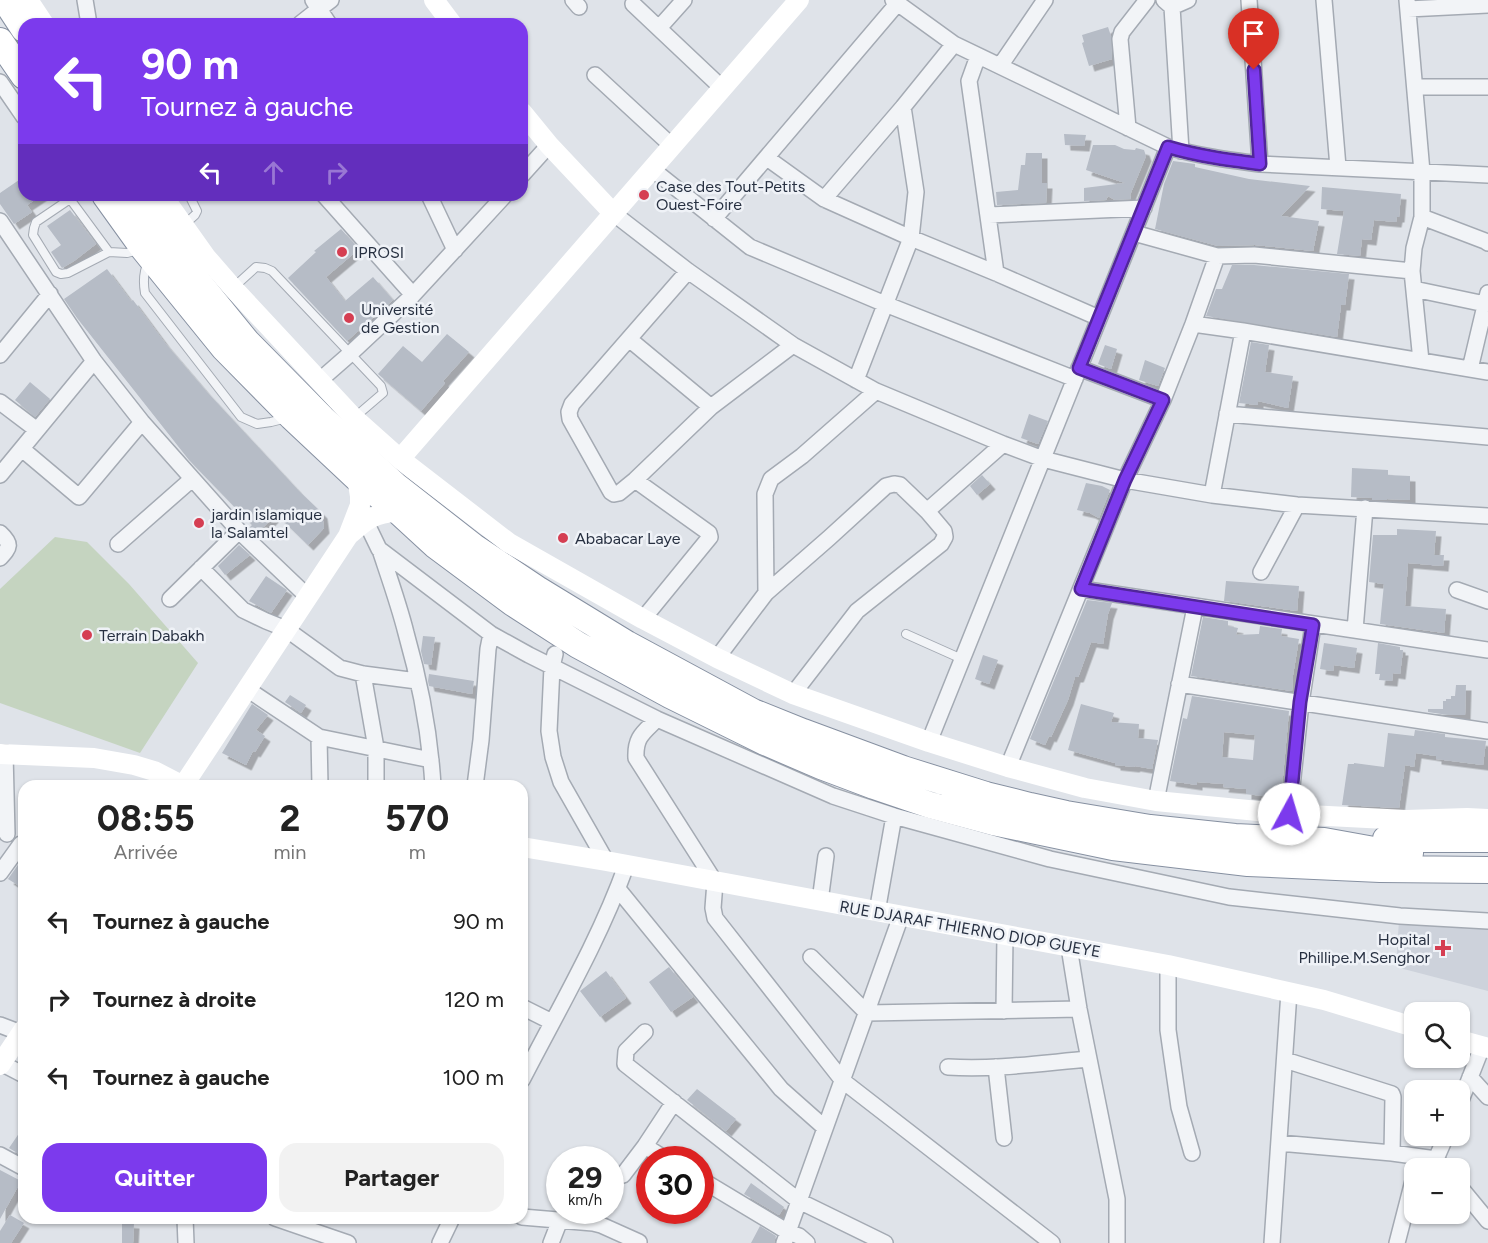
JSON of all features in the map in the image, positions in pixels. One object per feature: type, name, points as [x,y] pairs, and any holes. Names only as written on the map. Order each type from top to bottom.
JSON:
[{"type":"highway","points":[[5,0],[18,20]]},
{"type":"highway","points":[[0,40],[18,67]]},
{"type":"highway","points":[[109,201],[146,253],[224,348],[292,417],[357,478],[435,545],[513,603],[578,645],[670,695],[765,742],[821,766],[930,805],[1045,834],[1113,847],[1159,867],[1248,863],[1380,869],[1488,870]]},
{"type":"highway","points":[[139,201],[199,283],[247,342],[322,418],[396,486],[474,547],[537,590],[627,644],[753,711],[903,769],[986,795],[1066,814],[1150,828],[1235,837],[1324,841],[1488,839]]},
{"type":"highway","points":[[1324,841],[1385,852],[1488,856]]},
{"type":"highway","points":[[1307,866],[1342,880],[1371,884],[1488,886]]},
{"type":"street","points":[[28,0],[40,18]]},
{"type":"street","points":[[85,0],[88,18]]},
{"type":"street","points":[[659,28],[684,0]]},
{"type":"street","points":[[400,459],[799,0]]},
{"type":"street","points":[[1000,66],[1045,0]]},
{"type":"street","points":[[1128,128],[1120,39],[1122,32],[1147,0]]},
{"type":"street","points":[[929,742],[1144,208],[1175,149],[1168,3],[1188,0]]},
{"type":"street","points":[[1249,0],[1260,164]]},
{"type":"street","points":[[1324,0],[1338,167]]},
{"type":"street","points":[[440,2],[449,18]]},
{"type":"street","points":[[714,219],[895,2],[954,44],[1175,149],[1260,164],[1488,175]]},
{"type":"street","points":[[306,18],[321,3],[327,18]]},
{"type":"street","points":[[633,4],[722,88]]},
{"type":"street","points":[[1421,361],[1412,272],[1414,248],[1422,216],[1422,172],[1407,4],[1488,5]]},
{"type":"street","points":[[824,199],[954,44]]},
{"type":"street","points":[[978,56],[969,81],[996,273]]},
{"type":"street","points":[[594,75],[672,146]]},
{"type":"street","points":[[0,81],[18,108]]},
{"type":"street","points":[[1415,87],[1488,87]]},
{"type":"street","points":[[856,380],[910,238],[916,192],[903,107]]},
{"type":"street","points":[[528,119],[613,213],[688,271],[793,345],[876,391],[1003,444],[1043,459],[1125,480],[1212,495],[1297,505],[1488,516]]},
{"type":"street","points":[[528,168],[549,145]]},
{"type":"street","points":[[767,158],[824,199],[1099,318]]},
{"type":"street","points":[[652,169],[750,248],[885,304],[1077,373],[1163,400]]},
{"type":"street","points":[[166,201],[206,257],[233,288],[354,418],[400,459],[509,543],[717,658],[793,694],[1008,767],[1085,788],[1156,801],[1289,814],[1406,820],[1488,819]]},
{"type":"street","points":[[329,201],[413,295]]},
{"type":"street","points":[[432,201],[455,250]]},
{"type":"street","points":[[319,381],[413,295],[499,201]]},
{"type":"street","points":[[988,215],[1144,208]]},
{"type":"street","points":[[1422,216],[1488,243]]},
{"type":"street","points":[[0,221],[94,361],[142,423],[239,531],[308,597]]},
{"type":"street","points":[[1134,233],[1217,256],[1254,255],[1412,272]]},
{"type":"street","points":[[1008,767],[1125,480],[1163,400],[1217,256]]},
{"type":"street","points":[[688,271],[572,404],[569,412],[570,420],[611,492],[619,494],[711,407],[793,345]]},
{"type":"street","points":[[1414,289],[1487,299],[1470,369]]},
{"type":"street","points":[[0,354],[50,294]]},
{"type":"street","points":[[1193,324],[1243,330],[1488,372]]},
{"type":"street","points":[[1212,495],[1243,330]]},
{"type":"street","points":[[629,339],[711,407]]},
{"type":"street","points":[[0,475],[94,361]]},
{"type":"street","points":[[766,593],[765,494],[771,479],[802,456],[876,391]]},
{"type":"street","points":[[0,402],[37,430]]},
{"type":"street","points":[[1227,414],[1488,437]]},
{"type":"street","points":[[22,449],[79,497],[142,423]]},
{"type":"street","points":[[927,511],[1003,444]]},
{"type":"street","points":[[187,780],[348,536],[360,505],[357,478]]},
{"type":"street","points":[[118,544],[192,479]]},
{"type":"street","points":[[635,480],[709,533],[710,537],[644,619]]},
{"type":"street","points":[[717,658],[766,593],[886,486],[900,485],[927,511],[944,531],[945,537],[941,544],[857,610],[793,694]]},
{"type":"street","points":[[1260,572],[1297,505]]},
{"type":"street","points":[[1356,630],[1365,508]]},
{"type":"street","points":[[348,536],[365,520],[382,513],[398,511]]},
{"type":"street","points":[[365,520],[380,549],[406,632],[417,681],[433,780]]},
{"type":"street","points":[[170,599],[239,531]]},
{"type":"street","points":[[0,534],[9,543],[8,550],[0,558]]},
{"type":"street","points":[[380,549],[491,634],[554,660],[657,719],[833,796],[894,816],[1050,859],[1159,867],[1230,897],[1400,916],[1488,921]]},
{"type":"street","points":[[201,568],[243,610],[286,629],[340,668],[363,674],[417,681]]},
{"type":"street","points":[[1081,589],[1488,650]]},
{"type":"street","points":[[1457,590],[1488,601]]},
{"type":"street","points":[[1156,801],[1195,607]]},
{"type":"street","points":[[1289,814],[1300,702],[1313,625]]},
{"type":"street","points":[[476,780],[491,634]]},
{"type":"street","points":[[554,660],[549,731],[553,758],[561,782],[606,861]]},
{"type":"street","points":[[363,674],[376,748],[376,780]]},
{"type":"street","points":[[1179,684],[1488,731]]},
{"type":"street","points":[[247,689],[319,737],[431,760]]},
{"type":"street","points":[[657,719],[638,738],[635,745],[636,758],[715,882],[713,908],[715,918],[843,1081],[1053,1243]]},
{"type":"street","points":[[319,737],[320,780]]},
{"type":"street","points":[[18,843],[4,834],[2,753],[94,758],[134,765],[154,771],[171,780]]},
{"type":"street","points":[[877,912],[894,816]]},
{"type":"street","name":"RUE DJARAF THIERNO DIOP GUEYE","points":[[528,848],[1168,965],[1324,1000],[1404,1024]]},
{"type":"street","points":[[0,873],[18,850]]},
{"type":"street","points":[[820,901],[826,856]]},
{"type":"street","points":[[528,1068],[589,952],[626,866]]},
{"type":"street","points":[[618,889],[781,1089],[825,1128]]},
{"type":"street","points":[[786,1237],[901,916]]},
{"type":"street","points":[[1004,1011],[1005,935]]},
{"type":"street","points":[[1069,947],[1079,1009],[1117,1198],[1117,1243]]},
{"type":"street","points":[[811,957],[867,1013],[1079,1009]]},
{"type":"street","points":[[1168,965],[1168,1030],[1179,1107],[1192,1153]]},
{"type":"street","points":[[1272,1243],[1289,992]]},
{"type":"street","points":[[528,1010],[552,1022]]},
{"type":"street","points":[[0,1024],[18,1029]]},
{"type":"street","points":[[645,1032],[626,1051],[625,1064],[799,1201],[885,1243]]},
{"type":"street","points":[[18,1038],[1,1064],[18,1072]]},
{"type":"street","points":[[1469,1080],[1485,1047],[1470,1043]]},
{"type":"street","points":[[948,1067],[964,1068],[1089,1059]]},
{"type":"street","points":[[1285,1060],[1392,1094],[1392,1153]]},
{"type":"street","points":[[996,1066],[1004,1138]]},
{"type":"street","points":[[1470,1077],[1488,1097]]},
{"type":"street","points":[[645,1146],[674,1102]]},
{"type":"street","points":[[1279,1143],[1392,1153],[1405,1158]]},
{"type":"street","points":[[0,1155],[18,1164]]},
{"type":"street","points":[[624,1174],[636,1158]]},
{"type":"street","points":[[714,1188],[786,1237],[799,1236],[807,1243]]},
{"type":"street","points":[[1470,1199],[1488,1221]]},
{"type":"street","points":[[1396,1243],[1404,1214]]},
{"type":"street","points":[[528,1217],[546,1219]]},
{"type":"street","points":[[185,1224],[186,1243]]},
{"type":"street","points":[[293,1224],[348,1243]]},
{"type":"street","points":[[440,1243],[449,1224]]},
{"type":"street","points":[[551,1243],[558,1224]]},
{"type":"street","points":[[597,1224],[639,1242]]},
{"type":"lane","points":[[64,201],[36,222],[33,235],[56,272],[68,273],[110,252],[146,253],[143,280],[145,293],[241,417],[257,424],[292,417]]},
{"type":"lane","points":[[72,201],[110,252]]},
{"type":"lane","points":[[183,226],[197,212],[192,201]]},
{"type":"lane","points":[[233,288],[256,267],[272,271],[351,353],[381,387],[383,393],[354,418]]},
{"type":"lane","points":[[906,634],[962,659]]},
{"type":"shaded area","name":"Hopital Phillipe.M.Senghor","points":[[1399,920],[1488,928],[1488,991],[1396,967]]},
{"type":"green space","name":"Terrain Dabakh","points":[[55,537],[87,542],[129,584],[198,663],[140,753],[0,703],[0,589]]},
{"type":"building","points":[[1108,27],[1111,36],[1112,59],[1089,66],[1082,35]]},
{"type":"building","points":[[1064,134],[1086,135],[1084,146],[1065,145]]},
{"type":"building","points":[[1093,145],[1115,145],[1124,149],[1144,150],[1146,156],[1130,195],[1131,199],[1115,200],[1108,196],[1106,200],[1084,201],[1084,188],[1125,183],[1086,170]]},
{"type":"building","points":[[1026,153],[1042,153],[1042,183],[1047,183],[1046,203],[997,205],[996,192],[1018,190],[1021,165],[1025,165]]},
{"type":"building","points":[[1173,161],[1195,164],[1195,167],[1249,179],[1310,186],[1281,216],[1319,221],[1313,251],[1255,245],[1218,246],[1155,229],[1164,184]]},
{"type":"building","points":[[18,181],[18,201],[33,201],[27,205],[32,212],[14,224],[0,204],[0,193]]},
{"type":"building","points":[[1322,187],[1401,194],[1399,217],[1396,222],[1374,220],[1371,240],[1362,239],[1360,256],[1337,254],[1344,211],[1321,209]]},
{"type":"building","points":[[70,210],[96,244],[62,268],[51,252],[61,245],[47,226]]},
{"type":"building","points":[[341,229],[359,249],[326,277],[345,301],[373,277],[393,300],[347,341],[288,278],[316,252],[314,251]]},
{"type":"building","points":[[1232,265],[1349,274],[1345,305],[1341,305],[1337,337],[1206,316],[1216,289],[1222,289]]},
{"type":"building","points":[[107,269],[206,391],[322,513],[324,528],[308,545],[276,514],[257,534],[249,528],[252,525],[189,460],[77,318],[64,299]]},
{"type":"building","points":[[447,334],[469,352],[443,381],[445,383],[421,411],[378,374],[403,346],[422,362]]},
{"type":"building","points":[[1251,342],[1269,345],[1265,372],[1293,376],[1288,408],[1258,401],[1258,405],[1239,403]]},
{"type":"building","points":[[1105,345],[1117,349],[1111,369],[1098,364]]},
{"type":"building","points":[[1145,360],[1165,368],[1158,386],[1139,380]]},
{"type":"building","points":[[30,382],[50,399],[35,417],[15,400]]},
{"type":"building","points":[[1029,414],[1048,421],[1038,444],[1021,438]]},
{"type":"building","points":[[1352,468],[1388,470],[1388,475],[1410,476],[1410,500],[1372,500],[1372,498],[1351,497]]},
{"type":"building","points":[[982,475],[990,484],[977,495],[970,486]]},
{"type":"building","points":[[1086,483],[1110,490],[1099,518],[1077,510]]},
{"type":"building","points":[[1397,529],[1436,531],[1434,555],[1444,555],[1443,566],[1408,563],[1405,606],[1446,609],[1444,633],[1380,624],[1384,584],[1369,582],[1373,535],[1397,535]]},
{"type":"building","points":[[239,545],[250,555],[225,575],[218,566]]},
{"type":"building","points":[[266,576],[287,590],[271,613],[249,601]]},
{"type":"building","points":[[1226,581],[1299,586],[1297,611],[1224,601]]},
{"type":"building","points":[[1087,600],[1112,603],[1103,644],[1091,642],[1079,675],[1075,677],[1068,700],[1045,745],[1030,739]]},
{"type":"building","points":[[1203,617],[1228,621],[1228,626],[1238,628],[1236,635],[1259,634],[1260,626],[1282,629],[1281,636],[1299,639],[1292,691],[1191,676]]},
{"type":"building","points":[[423,636],[435,637],[431,665],[424,664],[421,651]]},
{"type":"building","points":[[1324,643],[1357,648],[1354,668],[1334,665],[1333,671],[1320,669]]},
{"type":"building","points":[[1378,643],[1400,647],[1400,650],[1403,650],[1400,674],[1393,673],[1392,681],[1379,680],[1380,674],[1375,674]]},
{"type":"building","points":[[983,655],[998,660],[989,684],[975,679]]},
{"type":"building","points":[[429,674],[474,681],[472,694],[429,686]]},
{"type":"building","points":[[1456,685],[1466,685],[1465,715],[1428,712],[1428,709],[1443,709],[1443,701],[1455,696]]},
{"type":"building","points":[[290,695],[306,705],[301,713],[285,702]]},
{"type":"building","points":[[1192,696],[1289,711],[1281,798],[1246,794],[1246,789],[1223,787],[1224,784],[1197,782],[1197,785],[1170,781],[1183,718],[1187,719]],"holes":[[[1224,732],[1255,735],[1253,760],[1222,757]]]},
{"type":"building","points":[[252,704],[268,715],[256,730],[265,736],[255,752],[253,751],[246,765],[222,753]]},
{"type":"building","points":[[1081,704],[1114,713],[1111,722],[1139,724],[1138,738],[1158,740],[1152,769],[1115,765],[1115,763],[1068,750]]},
{"type":"building","points":[[1415,730],[1445,734],[1445,737],[1486,741],[1483,765],[1436,759],[1436,756],[1416,753],[1414,767],[1405,765],[1399,808],[1342,805],[1348,764],[1384,767],[1388,733],[1414,736]]},
{"type":"building","points":[[18,865],[18,885],[8,879]]},
{"type":"building","points":[[669,967],[693,997],[671,1012],[649,982]]},
{"type":"building","points":[[606,971],[626,998],[600,1017],[580,991]]},
{"type":"building","points":[[697,1089],[736,1119],[726,1131],[687,1100]]},
{"type":"building","points":[[18,1135],[18,1153],[9,1148]]},
{"type":"building","points":[[0,1170],[18,1179],[18,1186],[0,1219]]},
{"type":"building","points":[[751,1183],[784,1207],[779,1215],[744,1194]]},
{"type":"building","points":[[10,1215],[18,1220],[18,1224],[23,1224],[11,1243],[0,1243],[0,1231]]},
{"type":"building","points":[[122,1224],[134,1224],[133,1243],[122,1243]]},
{"type":"building","points":[[760,1226],[776,1236],[774,1243],[751,1243]]},
{"type":"place","name":"Case des Tout-Petits Ouest-Foire","points":[[644,195]]},
{"type":"place","name":"IPROSI","points":[[342,252]]},
{"type":"place","name":"Université de Gestion","points":[[349,318]]},
{"type":"place","name":"jardin islamique la Salamtel","points":[[199,523]]},
{"type":"place","name":"Ababacar Laye","points":[[563,538]]},
{"type":"place","name":"Terrain Dabakh","points":[[87,635]]},
{"type":"place","name":"Hopital Phillipe.M.Senghor","points":[[1443,948]]},
{"type":"route","points":[[1254,70],[1260,164],[1223,159],[1168,147],[1079,368],[1163,400],[1125,480],[1081,589],[1313,625],[1300,702],[1289,814]]}]
